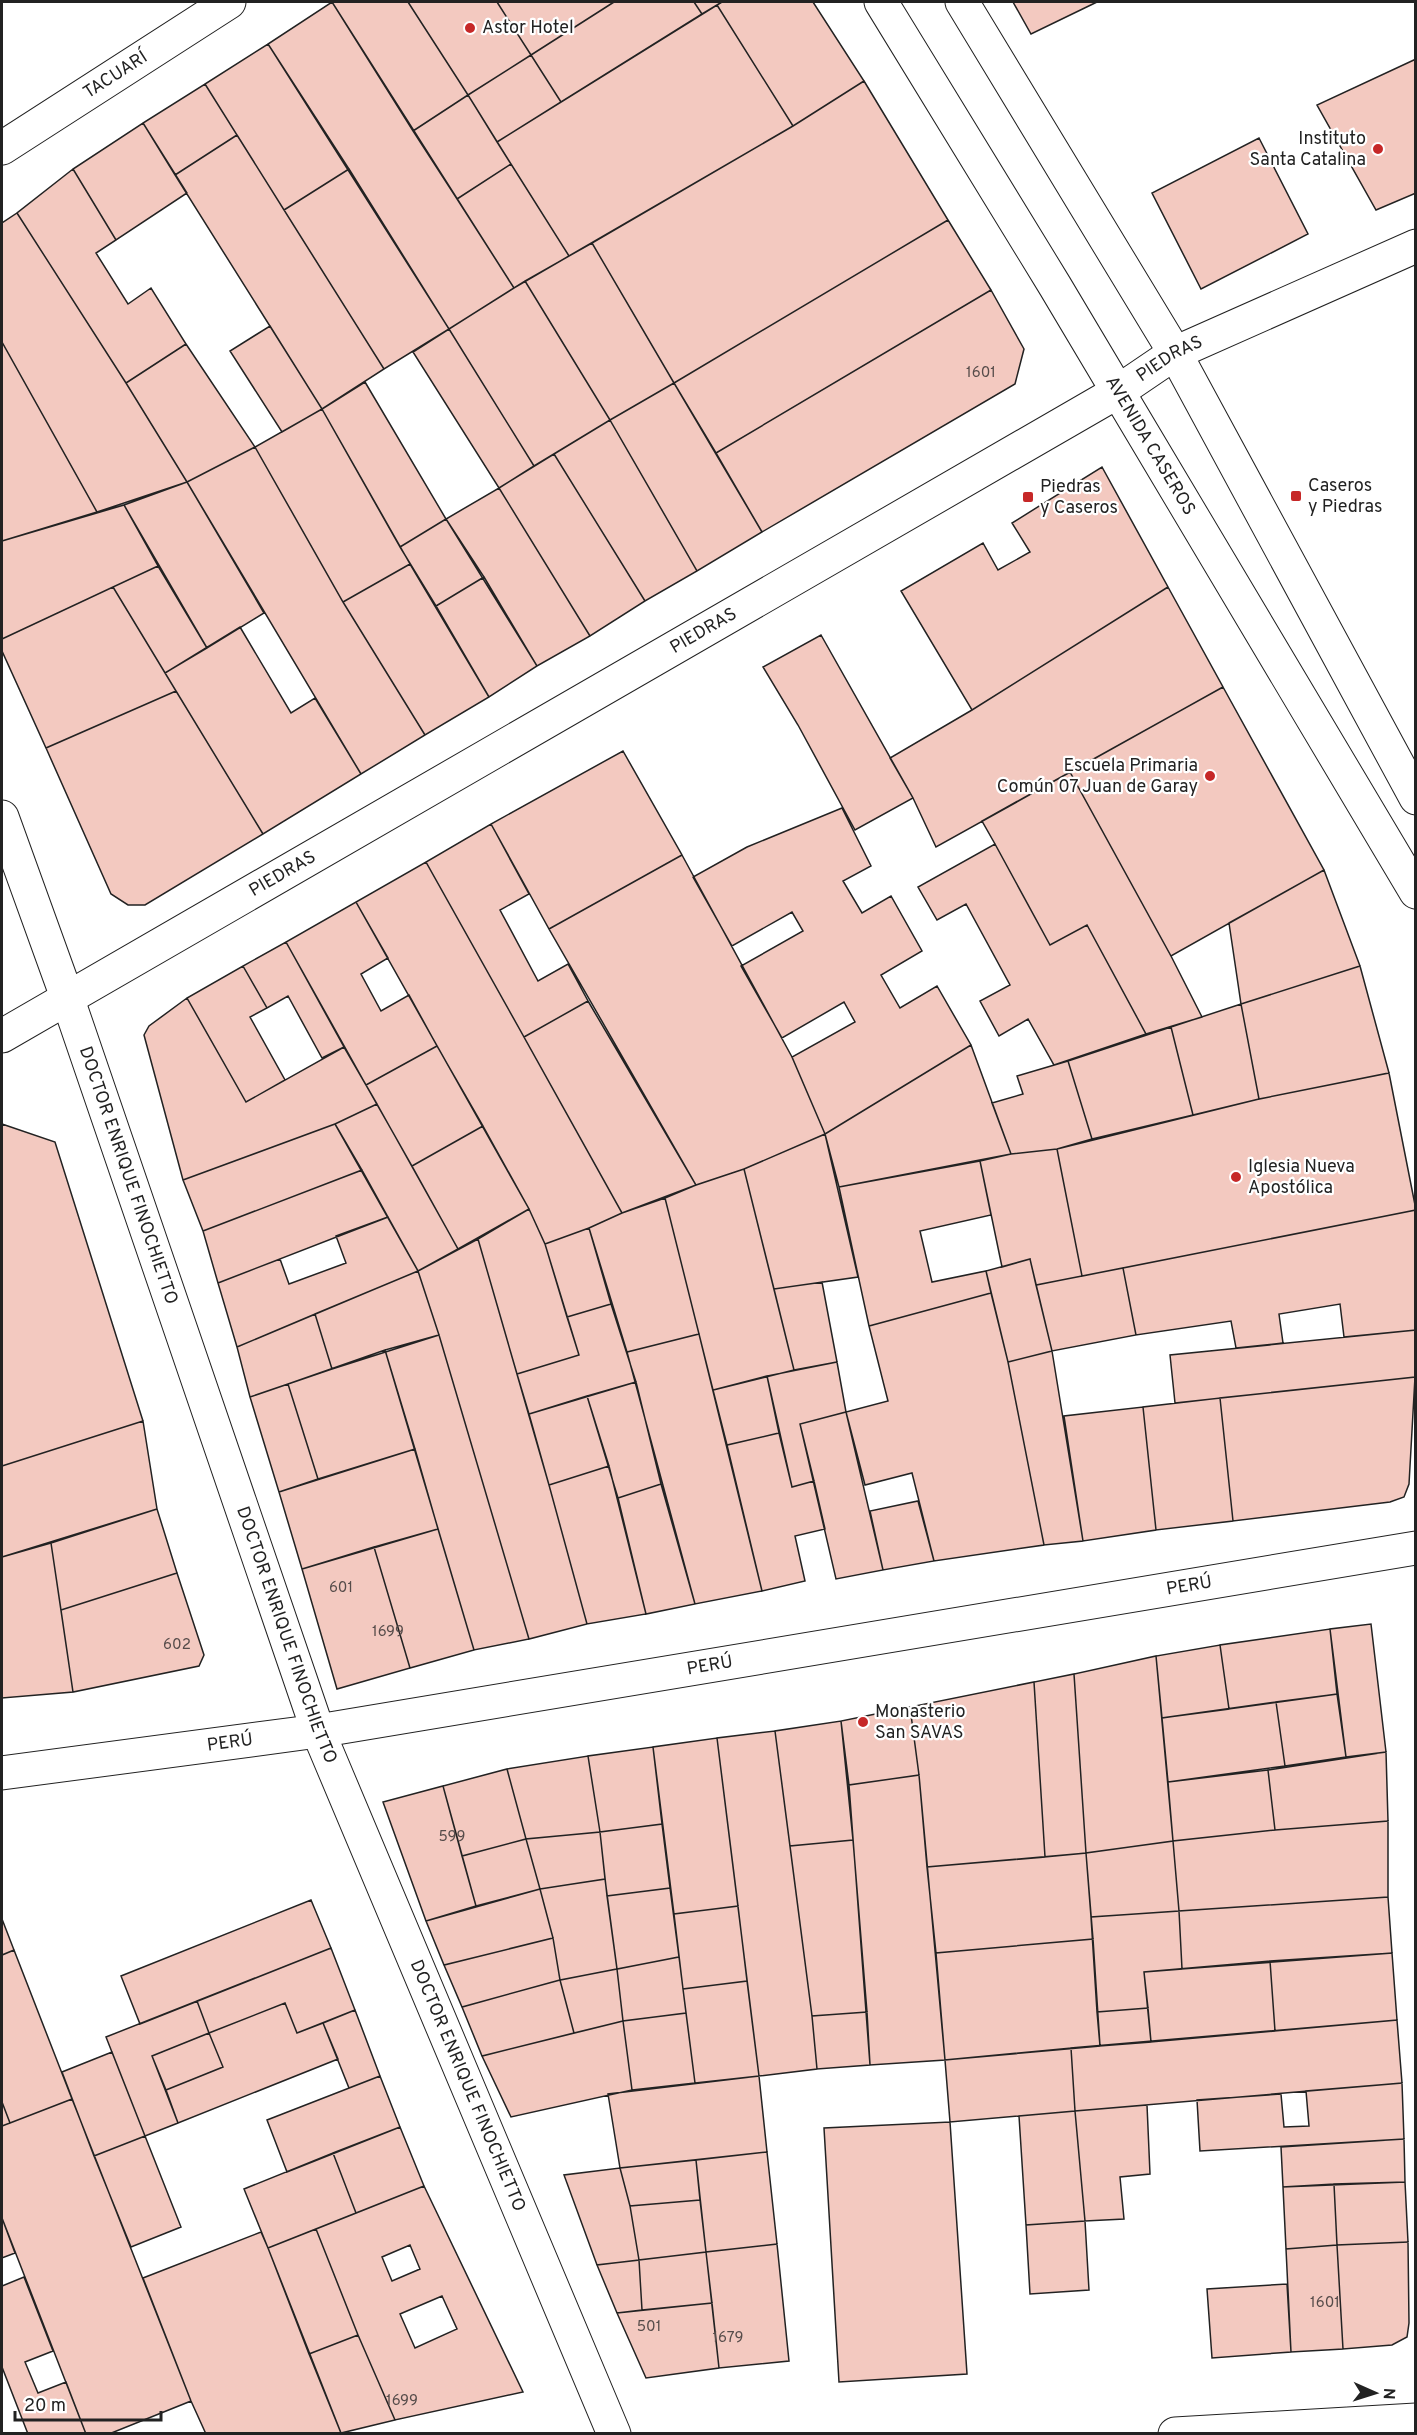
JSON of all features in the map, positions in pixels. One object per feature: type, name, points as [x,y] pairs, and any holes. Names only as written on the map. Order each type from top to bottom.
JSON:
[{"type":"street","name":"TACUARÍ","points":[[2,148],[229,2]]},
{"type":"street","name":"AVENIDA CASEROS","points":[[880,2],[1119,391],[1416,892]]},
{"type":"street","points":[[962,2],[1176,353],[1416,798]]},
{"type":"street","name":"PIEDRAS","points":[[2,1036],[1119,391],[1176,353],[1416,246]]},
{"type":"street","name":"DOCTOR ENRIQUE FINOCHIETTO","points":[[2,817],[67,997],[318,1731],[614,2433]]},
{"type":"street","name":"PERÚ","points":[[2,1773],[318,1731],[1416,1548]]},
{"type":"street","points":[[1174,2433],[1416,2420]]},
{"type":"building","points":[[332,2],[408,2],[468,95],[413,131]]},
{"type":"building","points":[[332,2],[514,288],[449,329],[268,44]]},
{"type":"building","name":"Astor Hotel","points":[[408,2],[497,2],[531,55],[468,95]]},
{"type":"building","points":[[497,2],[614,2],[531,55]]},
{"type":"building","points":[[614,2],[694,2],[702,14],[561,102],[531,55]]},
{"type":"building","points":[[694,2],[722,2],[702,14]]},
{"type":"building","points":[[722,2],[813,2],[864,81],[793,126],[717,5]]},
{"type":"building","points":[[1013,2],[1097,2],[1031,34]]},
{"type":"building","points":[[717,5],[793,126],[569,256],[497,142]]},
{"type":"building","points":[[268,44],[349,169],[284,210],[205,84]]},
{"type":"building","points":[[531,55],[561,102],[497,142],[468,95]]},
{"type":"building","name":"Instituto Santa Catalina","points":[[1416,59],[1416,193],[1376,210],[1317,105]]},
{"type":"building","points":[[864,81],[948,220],[674,383],[592,243],[793,126]]},
{"type":"building","points":[[205,84],[237,135],[175,175],[143,123]]},
{"type":"building","points":[[468,95],[511,164],[457,199],[413,131]]},
{"type":"building","points":[[143,123],[187,193],[116,240],[73,169]]},
{"type":"building","points":[[237,135],[384,369],[322,409],[175,175]]},
{"type":"building","points":[[1259,138],[1308,234],[1201,289],[1152,193]]},
{"type":"building","points":[[511,164],[569,256],[514,288],[457,199]]},
{"type":"building","points":[[73,169],[116,240],[96,253],[128,304],[151,288],[186,344],[126,383],[17,213]]},
{"type":"building","points":[[349,169],[449,329],[384,369],[284,210]]},
{"type":"building","points":[[17,213],[187,482],[97,512],[2,342],[2,223]]},
{"type":"building","points":[[948,220],[991,290],[716,453],[674,383]]},
{"type":"building","points":[[592,243],[674,383],[610,420],[525,281]]},
{"type":"building","points":[[525,281],[610,420],[534,466],[449,329]]},
{"type":"building","points":[[991,290],[1024,349],[1015,384],[762,532],[716,453]]},
{"type":"building","points":[[270,326],[322,409],[282,432],[230,351]]},
{"type":"building","points":[[449,329],[534,466],[499,488],[413,352]]},
{"type":"building","points":[[2,342],[97,512],[2,541]]},
{"type":"building","points":[[186,344],[255,447],[187,482],[126,383]]},
{"type":"building","points":[[365,382],[446,519],[400,547],[322,409]]},
{"type":"building","points":[[674,383],[762,532],[697,571],[610,420]]},
{"type":"building","points":[[322,409],[410,564],[343,602],[255,447]]},
{"type":"building","points":[[610,420],[697,571],[645,601],[554,454]]},
{"type":"building","points":[[255,447],[343,602],[425,735],[361,774],[187,482]]},
{"type":"building","points":[[554,454],[645,601],[590,636],[499,488]]},
{"type":"building","points":[[1102,467],[1168,587],[972,710],[901,591],[983,543],[998,570],[1030,552],[1012,523]]},
{"type":"building","points":[[187,482],[264,613],[207,648],[124,505]]},
{"type":"building","points":[[499,488],[590,636],[537,666],[446,519]]},
{"type":"building","points":[[124,505],[158,566],[2,639],[2,541]]},
{"type":"building","points":[[446,519],[484,577],[436,606],[400,547]]},
{"type":"building","points":[[410,564],[489,697],[425,735],[343,602]]},
{"type":"building","points":[[158,566],[207,648],[165,673],[113,587]]},
{"type":"building","points":[[484,577],[537,666],[489,697],[436,606]]},
{"type":"building","points":[[113,587],[176,691],[46,748],[2,651],[2,639]]},
{"type":"building","points":[[1168,587],[1223,687],[936,847],[913,798],[890,758],[972,710]]},
{"type":"building","points":[[240,627],[291,713],[315,698],[361,774],[263,834],[165,673]]},
{"type":"building","points":[[821,635],[913,798],[855,830],[798,725],[763,667]]},
{"type":"building","points":[[1223,687],[1324,870],[1171,956],[1070,772]]},
{"type":"building","points":[[176,691],[263,834],[145,905],[128,905],[111,894],[46,748]]},
{"type":"building","points":[[623,751],[682,855],[549,929],[491,824]]},
{"type":"building","points":[[1070,772],[1202,1017],[1146,1034],[1087,925],[1050,945],[982,821]]},
{"type":"building","points":[[842,808],[871,866],[843,881],[862,913],[891,896],[922,951],[881,975],[900,1008],[937,986],[971,1045],[825,1134],[792,1057],[855,1022],[844,1002],[782,1038],[741,966],[803,931],[792,912],[732,946],[693,877],[747,847]]},
{"type":"building","points":[[491,824],[529,894],[500,910],[538,981],[568,964],[588,1001],[524,1037],[426,862]]},
{"type":"building","points":[[995,844],[1050,945],[1087,925],[1146,1034],[1054,1065],[1028,1019],[999,1036],[980,1001],[1010,985],[966,904],[937,920],[918,887]]},
{"type":"building","points":[[682,855],[792,1057],[825,1134],[744,1169],[696,1185],[549,929]]},
{"type":"building","points":[[426,862],[622,1213],[545,1244],[529,1209],[356,902]]},
{"type":"building","points":[[1324,870],[1360,966],[1241,1004],[1229,923]]},
{"type":"building","points":[[356,902],[388,958],[361,974],[381,1011],[409,995],[437,1046],[366,1085],[286,942]]},
{"type":"building","points":[[286,942],[344,1047],[322,1058],[288,996],[267,1008],[243,966]]},
{"type":"building","points":[[243,966],[267,1008],[250,1017],[285,1080],[246,1102],[187,998]]},
{"type":"building","points":[[1360,966],[1389,1073],[1259,1099],[1241,1004]]},
{"type":"building","points":[[187,998],[246,1102],[344,1047],[377,1104],[335,1124],[183,1180],[144,1035],[149,1026]]},
{"type":"building","points":[[588,1001],[696,1185],[622,1213],[524,1037]]},
{"type":"building","points":[[1241,1004],[1259,1099],[1193,1115],[1171,1027]]},
{"type":"building","points":[[1171,1027],[1193,1115],[1092,1139],[1068,1061]]},
{"type":"building","points":[[971,1045],[1011,1154],[839,1187],[825,1134]]},
{"type":"building","points":[[437,1046],[483,1126],[412,1166],[366,1085]]},
{"type":"building","points":[[1068,1061],[1092,1139],[1057,1149],[1011,1154],[992,1103],[1023,1094],[1017,1076]]},
{"type":"building","name":"Iglesia Nueva Apostólica","points":[[1389,1073],[1416,1210],[1082,1276],[1057,1149],[1259,1099]]},
{"type":"building","points":[[377,1104],[458,1249],[418,1271],[335,1124]]},
{"type":"building","points":[[2,1124],[55,1142],[143,1421],[2,1466]]},
{"type":"building","points":[[335,1124],[362,1170],[203,1231],[183,1180]]},
{"type":"building","points":[[483,1126],[529,1209],[458,1249],[412,1166]]},
{"type":"building","points":[[825,1134],[858,1277],[774,1289],[744,1169]]},
{"type":"building","points":[[1057,1149],[1082,1276],[1036,1285],[1030,1259],[1002,1267],[980,1161],[1011,1154]]},
{"type":"building","points":[[980,1161],[991,1215],[920,1231],[932,1282],[986,1271],[991,1293],[869,1326],[839,1187]]},
{"type":"building","points":[[744,1169],[794,1370],[713,1390],[665,1198]]},
{"type":"building","points":[[362,1170],[388,1217],[218,1283],[203,1231]]},
{"type":"building","points":[[665,1198],[699,1334],[627,1352],[589,1228],[622,1213]]},
{"type":"building","points":[[529,1209],[545,1244],[579,1355],[517,1374],[478,1239]]},
{"type":"building","points":[[1416,1210],[1416,1330],[1344,1337],[1340,1304],[1279,1314],[1283,1343],[1236,1348],[1231,1321],[1136,1335],[1123,1268]]},
{"type":"building","points":[[388,1217],[418,1271],[237,1347],[218,1283],[280,1259],[289,1284],[346,1263],[336,1236]]},
{"type":"building","points":[[589,1228],[611,1304],[567,1317],[545,1244]]},
{"type":"building","points":[[478,1239],[587,1624],[529,1639],[418,1271]]},
{"type":"building","points":[[1030,1259],[1052,1351],[1008,1362],[986,1271]]},
{"type":"building","points":[[1123,1268],[1136,1335],[1052,1351],[1036,1285]]},
{"type":"building","points":[[418,1271],[439,1335],[332,1369],[315,1314]]},
{"type":"building","points":[[822,1282],[837,1362],[794,1370],[774,1289]]},
{"type":"building","points":[[991,1293],[1008,1362],[1044,1545],[934,1561],[912,1473],[865,1485],[846,1412],[888,1401],[869,1326]]},
{"type":"building","points":[[611,1304],[636,1382],[529,1414],[517,1374],[579,1355],[567,1317]]},
{"type":"building","points":[[315,1314],[332,1369],[250,1397],[237,1347]]},
{"type":"building","points":[[1416,1330],[1415,1377],[1175,1403],[1170,1355]]},
{"type":"building","points":[[699,1334],[762,1591],[695,1604],[627,1352]]},
{"type":"building","points":[[439,1335],[529,1639],[474,1650],[385,1350]]},
{"type":"building","points":[[385,1350],[415,1449],[318,1479],[288,1384]]},
{"type":"building","points":[[1052,1351],[1083,1541],[1044,1545],[1008,1362]]},
{"type":"building","points":[[837,1362],[846,1412],[800,1424],[814,1481],[792,1487],[767,1376]]},
{"type":"building","points":[[767,1376],[779,1433],[727,1445],[713,1390]]},
{"type":"building","points":[[1415,1377],[1409,1484],[1404,1497],[1390,1502],[1233,1521],[1220,1398]]},
{"type":"building","points":[[636,1382],[661,1484],[618,1498],[587,1396]]},
{"type":"building","points":[[288,1384],[318,1479],[279,1492],[250,1397]]},
{"type":"building","points":[[587,1396],[609,1466],[549,1485],[529,1414]]},
{"type":"building","points":[[1220,1398],[1233,1521],[1156,1530],[1143,1407]]},
{"type":"building","points":[[1143,1407],[1156,1530],[1083,1541],[1064,1416]]},
{"type":"building","points":[[846,1412],[883,1570],[836,1579],[800,1424]]},
{"type":"building","points":[[143,1421],[157,1509],[2,1557],[2,1466]]},
{"type":"building","points":[[779,1433],[792,1487],[814,1481],[825,1529],[795,1536],[805,1581],[762,1591],[727,1445]]},
{"type":"building","points":[[415,1449],[438,1529],[302,1569],[279,1492]]},
{"type":"building","points":[[609,1466],[646,1614],[587,1624],[549,1485]]},
{"type":"building","points":[[661,1484],[695,1604],[646,1614],[618,1498]]},
{"type":"building","points":[[918,1501],[934,1561],[883,1570],[870,1511]]},
{"type":"building","points":[[157,1509],[177,1573],[61,1610],[51,1543]]},
{"type":"building","points":[[438,1529],[474,1650],[410,1668],[374,1547]]},
{"type":"building","points":[[51,1543],[73,1692],[2,1698],[2,1557]]},
{"type":"building","points":[[374,1547],[410,1668],[337,1689],[302,1569]]},
{"type":"building","points":[[177,1573],[204,1655],[199,1666],[73,1692],[61,1610]]},
{"type":"building","points":[[1371,1624],[1386,1752],[1346,1757],[1330,1629]]},
{"type":"building","points":[[1330,1629],[1337,1694],[1229,1709],[1220,1645]]},
{"type":"building","points":[[1220,1645],[1229,1709],[1162,1718],[1156,1656]]},
{"type":"building","points":[[1156,1656],[1173,1841],[1086,1853],[1074,1674]]},
{"type":"building","points":[[1074,1674],[1086,1853],[1045,1857],[1034,1682]]},
{"type":"building","points":[[1034,1682],[1045,1857],[927,1867],[910,1707]]},
{"type":"building","points":[[1337,1694],[1346,1757],[1285,1766],[1276,1702]]},
{"type":"building","points":[[1276,1702],[1285,1766],[1168,1782],[1162,1718]]},
{"type":"building","points":[[910,1707],[919,1775],[849,1785],[841,1721]]},
{"type":"building","points":[[841,1721],[853,1840],[790,1846],[775,1731]]},
{"type":"building","points":[[775,1731],[817,2069],[759,2076],[717,1738]]},
{"type":"building","points":[[717,1738],[738,1906],[674,1914],[653,1747]]},
{"type":"building","points":[[653,1747],[662,1824],[600,1832],[588,1756]]},
{"type":"building","points":[[1386,1752],[1388,1821],[1275,1830],[1268,1770]]},
{"type":"building","points":[[588,1756],[600,1832],[526,1839],[507,1769]]},
{"type":"building","points":[[507,1769],[526,1839],[462,1856],[443,1786]]},
{"type":"building","points":[[1268,1770],[1275,1830],[1173,1841],[1168,1782]]},
{"type":"building","points":[[919,1775],[945,2060],[870,2065],[849,1785]]},
{"type":"building","points":[[443,1786],[476,1906],[426,1921],[383,1802]]},
{"type":"building","points":[[1388,1821],[1388,1897],[1179,1911],[1173,1841]]},
{"type":"building","points":[[662,1824],[670,1888],[607,1896],[600,1832]]},
{"type":"building","points":[[600,1832],[605,1879],[540,1889],[526,1839]]},
{"type":"building","points":[[526,1839],[540,1889],[476,1906],[462,1856]]},
{"type":"building","points":[[853,1840],[867,2012],[812,2016],[790,1846]]},
{"type":"building","points":[[1173,1841],[1179,1911],[1091,1917],[1086,1853]]},
{"type":"building","points":[[1086,1853],[1093,1939],[936,1953],[927,1867]]},
{"type":"building","points":[[605,1879],[617,1969],[560,1980],[553,1938],[540,1889]]},
{"type":"building","points":[[670,1888],[679,1957],[617,1969],[607,1896]]},
{"type":"building","points":[[540,1889],[553,1938],[444,1965],[426,1921]]},
{"type":"building","points":[[1388,1897],[1392,1953],[1182,1969],[1179,1911]]},
{"type":"building","points":[[311,1900],[331,1948],[140,2024],[121,1976]]},
{"type":"building","points":[[738,1906],[747,1981],[683,1989],[674,1914]]},
{"type":"building","points":[[1179,1911],[1182,1969],[1144,1972],[1148,2008],[1097,2012],[1091,1917]]},
{"type":"building","points":[[2,1919],[14,1950],[2,1955]]},
{"type":"building","points":[[553,1938],[560,1980],[462,2007],[444,1965]]},
{"type":"building","points":[[1093,1939],[1100,2046],[945,2060],[936,1953]]},
{"type":"building","points":[[331,1948],[355,2010],[297,2033],[285,2003],[209,2033],[197,2001]]},
{"type":"building","points":[[14,1950],[72,2099],[10,2123],[2,2102],[2,1955]]},
{"type":"building","points":[[1392,1953],[1397,2020],[1275,2031],[1270,1961]]},
{"type":"building","points":[[679,1957],[686,2013],[623,2021],[617,1969]]},
{"type":"building","points":[[1270,1961],[1275,2031],[1151,2042],[1144,1972]]},
{"type":"building","points":[[617,1969],[623,2021],[574,2033],[560,1980]]},
{"type":"building","points":[[560,1980],[574,2033],[482,2056],[462,2007]]},
{"type":"building","points":[[747,1981],[759,2076],[695,2083],[683,1989]]},
{"type":"building","points":[[197,2001],[209,2033],[152,2056],[178,2123],[145,2136],[106,2037]]},
{"type":"building","points":[[285,2003],[297,2033],[323,2023],[338,2059],[178,2123],[166,2090],[223,2067],[209,2033]]},
{"type":"building","points":[[1148,2008],[1151,2042],[1100,2046],[1097,2012]]},
{"type":"building","points":[[355,2010],[380,2076],[349,2088],[323,2023]]},
{"type":"building","points":[[867,2012],[870,2065],[817,2069],[812,2016]]},
{"type":"building","points":[[686,2013],[695,2083],[632,2090],[623,2021]]},
{"type":"building","points":[[1397,2020],[1402,2083],[1075,2111],[1071,2048]]},
{"type":"building","points":[[623,2021],[632,2090],[511,2117],[482,2056]]},
{"type":"building","points":[[209,2033],[223,2067],[166,2090],[152,2056]]},
{"type":"building","points":[[1071,2048],[1075,2111],[950,2122],[945,2060]]},
{"type":"building","points":[[112,2052],[145,2136],[94,2156],[62,2072]]},
{"type":"building","points":[[380,2076],[400,2127],[287,2172],[267,2120]]},
{"type":"building","points":[[759,2076],[767,2152],[620,2168],[608,2094]]},
{"type":"building","points":[[1402,2083],[1404,2139],[1200,2151],[1197,2100],[1281,2094],[1284,2127],[1309,2126],[1306,2091]]},
{"type":"building","points":[[72,2099],[191,2401],[109,2434],[86,2434],[2,2218],[2,2126]]},
{"type":"building","points":[[2,2102],[10,2123],[2,2126]]},
{"type":"building","points":[[1147,2105],[1150,2174],[1120,2177],[1124,2219],[1085,2221],[1075,2111]]},
{"type":"building","points":[[1075,2111],[1085,2221],[1026,2225],[1019,2116]]},
{"type":"building","points":[[950,2122],[967,2374],[839,2382],[824,2128]]},
{"type":"building","points":[[400,2127],[424,2186],[356,2213],[333,2153]]},
{"type":"building","points":[[145,2136],[181,2227],[131,2247],[94,2156]]},
{"type":"building","points":[[1404,2139],[1405,2182],[1283,2187],[1281,2147]]},
{"type":"building","points":[[767,2152],[777,2244],[706,2252],[696,2160]]},
{"type":"building","points":[[333,2153],[356,2213],[268,2248],[244,2189]]},
{"type":"building","points":[[696,2160],[700,2200],[630,2206],[620,2168]]},
{"type":"building","points":[[620,2168],[630,2206],[639,2260],[597,2265],[564,2175]]},
{"type":"building","points":[[1405,2182],[1408,2242],[1337,2245],[1334,2184]]},
{"type":"building","points":[[1334,2184],[1337,2245],[1286,2249],[1283,2187]]},
{"type":"building","points":[[424,2186],[523,2392],[395,2420],[316,2229]],"holes":[[[410,2245],[420,2269],[392,2281],[382,2257]],[[442,2296],[457,2329],[415,2348],[400,2314]]]},
{"type":"building","points":[[700,2200],[706,2252],[639,2260],[630,2206]]},
{"type":"building","points":[[2,2218],[15,2253],[2,2258]]},
{"type":"building","points":[[1085,2221],[1089,2290],[1030,2294],[1026,2225]]},
{"type":"building","points":[[316,2229],[358,2335],[309,2354],[268,2248]]},
{"type":"building","points":[[261,2232],[341,2433],[206,2434],[191,2401],[143,2278]]},
{"type":"building","points":[[1408,2242],[1409,2323],[1407,2337],[1392,2345],[1343,2349],[1337,2245]]},
{"type":"building","points":[[777,2244],[789,2361],[719,2368],[706,2252]]},
{"type":"building","points":[[1337,2245],[1343,2349],[1291,2352],[1286,2249]]},
{"type":"building","points":[[706,2252],[712,2303],[642,2310],[639,2260]]},
{"type":"building","points":[[639,2260],[642,2310],[617,2313],[597,2265]]},
{"type":"building","points":[[24,2277],[53,2351],[25,2362],[38,2393],[66,2382],[86,2434],[28,2434],[2,2367],[2,2286]]},
{"type":"building","points":[[1287,2284],[1291,2352],[1212,2358],[1207,2289]]},
{"type":"building","points":[[712,2303],[719,2368],[646,2378],[617,2313]]},
{"type":"building","points":[[358,2335],[395,2420],[341,2433],[309,2354]]},
{"type":"place","name":"Astor Hotel","points":[[470,28]]},
{"type":"place","name":"Instituto Santa Catalina","points":[[1378,149]]},
{"type":"place","name":"Caseros y Piedras","points":[[1296,496]]},
{"type":"place","name":"Piedras y Caseros","points":[[1028,497]]},
{"type":"place","name":"Escuela Primaria Común 07 Juan de Garay","points":[[1210,776]]},
{"type":"place","name":"Iglesia Nueva Apostólica","points":[[1236,1177]]},
{"type":"place","name":"Monasterio San SAVAS","points":[[863,1722]]}]
